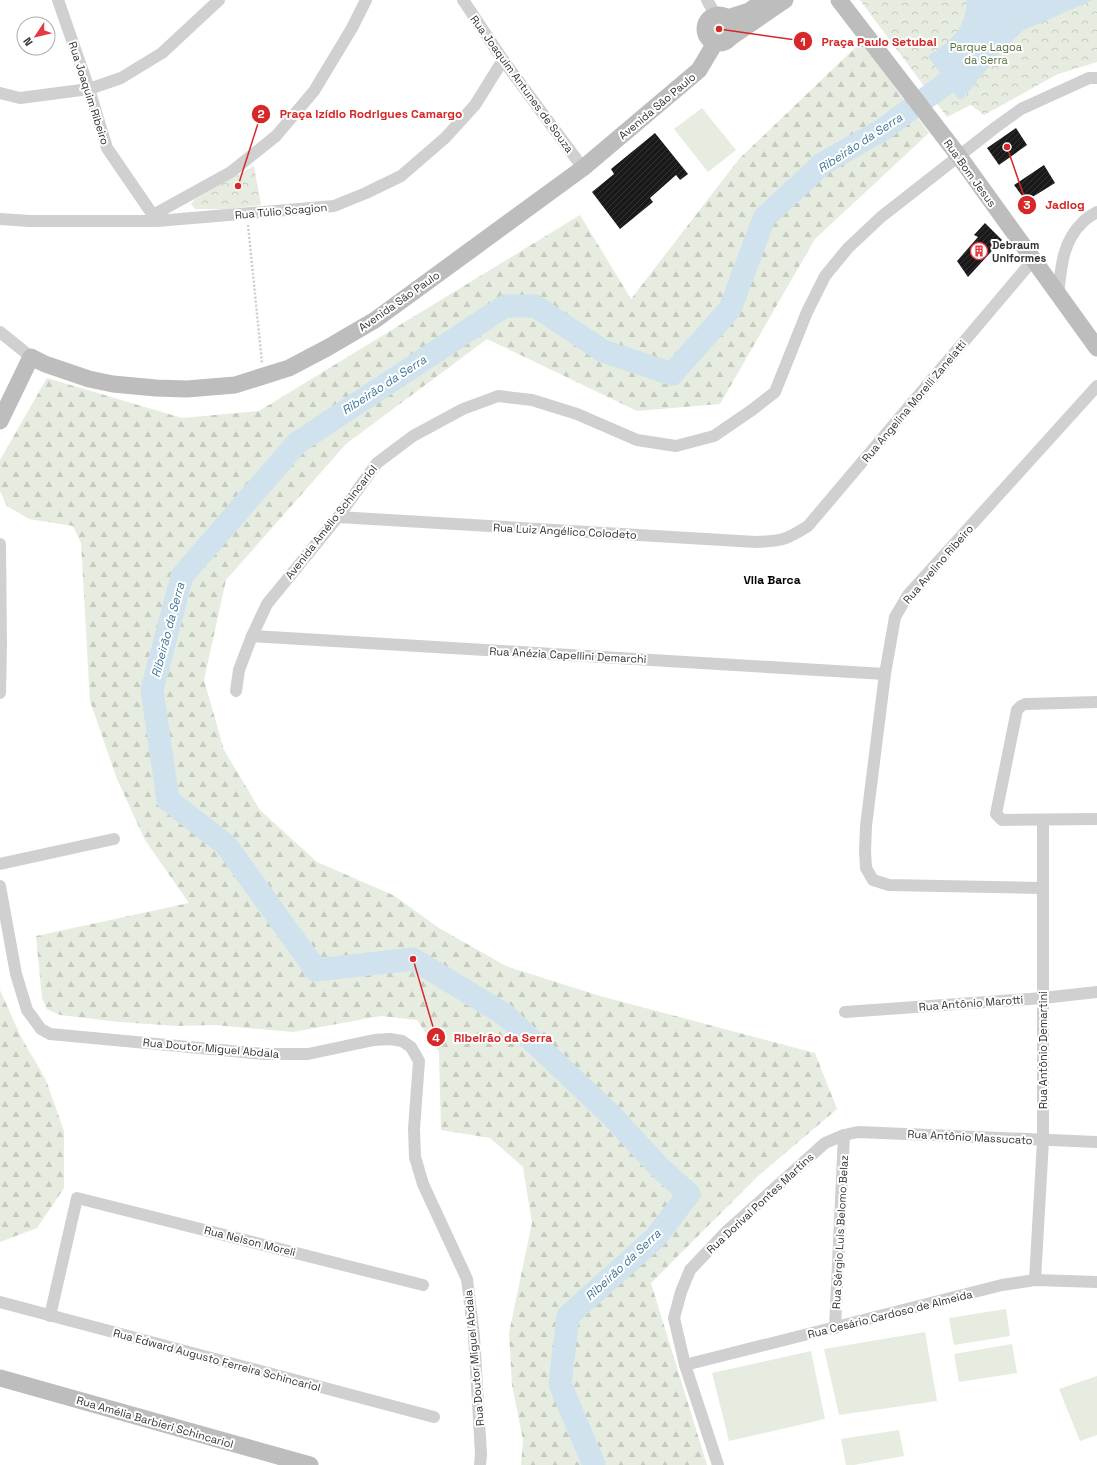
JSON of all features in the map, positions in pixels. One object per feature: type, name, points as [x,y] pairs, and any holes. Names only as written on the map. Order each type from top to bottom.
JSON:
[{"type":"street","name":"Rua Joaquim Ribeiro","points":[[58,0],[89,89],[107,148],[155,218]]},
{"type":"street","points":[[0,93],[20,98],[89,89],[121,78],[162,53],[219,0]]},
{"type":"street","points":[[155,218],[231,172],[276,136],[314,91],[352,28],[366,0]]},
{"type":"street","name":"Rua Joaquim Antunes de Souza","points":[[463,0],[503,60],[582,168]]},
{"type":"street","points":[[707,0],[721,17],[732,24],[733,29],[723,40]]},
{"type":"street","points":[[765,0],[749,11],[709,19],[705,28],[707,38],[723,40],[785,0]]},
{"type":"street","name":"Rua Bom Jesus","points":[[839,0],[953,149],[1097,348]]},
{"type":"street","name":"Avenida São Paulo","points":[[0,332],[31,357],[45,364],[89,379],[114,384],[187,389],[215,387],[236,384],[264,377],[289,368],[308,360],[375,320],[582,168],[699,70],[723,40]]},
{"type":"street","name":"Rua Túlio Scagion","points":[[0,219],[30,221],[155,218],[247,214],[334,206],[366,193],[401,176],[445,138],[475,105],[503,60]]},
{"type":"street","name":"Avenida Amélio Schincariol","points":[[236,691],[239,670],[252,636],[267,604],[338,518],[377,463],[414,436],[463,409],[498,396],[532,400],[577,414],[637,440],[676,446],[714,436],[775,392],[788,363],[807,312],[825,276],[848,248],[953,149],[1021,109],[1089,78],[1097,78]]},
{"type":"street","points":[[1058,295],[1062,260],[1069,241],[1082,223],[1097,212]]},
{"type":"street","name":"Rua Angelina Morelli Zanelatti","points":[[791,537],[808,526],[1033,260]]},
{"type":"street","points":[[0,421],[31,357]]},
{"type":"street","name":"Rua Avelino Ribeiro","points":[[1043,888],[889,885],[873,880],[866,868],[866,826],[885,674],[895,617],[908,595],[1097,386]]},
{"type":"street","name":"Rua Luiz Angélico Colodeto","points":[[338,518],[756,542],[778,541],[791,537]]},
{"type":"street","points":[[0,544],[0,693]]},
{"type":"street","name":"Rua Anézia Capellini Demarchi","points":[[252,636],[885,674]]},
{"type":"street","points":[[1097,702],[1025,704],[1017,710],[996,814],[1002,820],[1097,819]]},
{"type":"street","name":"Rua Antônio Demartini","points":[[1035,1280],[1043,1141],[1043,820]]},
{"type":"street","points":[[0,864],[114,839]]},
{"type":"street","name":"Rua Doutor Miguel Abdala","points":[[0,886],[16,974],[27,1010],[41,1029],[50,1034],[265,1054],[308,1054],[379,1040],[402,1041],[411,1047],[419,1061],[414,1129],[415,1157],[423,1184],[467,1279],[474,1336],[481,1454],[480,1465]]},
{"type":"street","name":"Rua Antônio Marotti","points":[[845,1012],[1043,998],[1097,992]]},
{"type":"street","name":"Rua Antônio Massucato","points":[[844,1136],[858,1132],[1043,1141],[1097,1142]]},
{"type":"street","name":"Rua Sérgio Luis Belomo Belaz","points":[[835,1328],[844,1136]]},
{"type":"street","name":"Rua Dorival Pontes Martins","points":[[718,1465],[685,1365],[674,1318],[681,1292],[690,1270],[727,1231],[825,1143],[844,1136]]},
{"type":"street","name":"Rua Nelson Moreli","points":[[50,1316],[77,1198],[424,1285]]},
{"type":"street","name":"Rua Cesário Cardoso de Almeida","points":[[685,1365],[1002,1285],[1035,1280],[1097,1282]]},
{"type":"street","name":"Rua Edward Augusto Ferreira Schincariol","points":[[0,1302],[434,1417]]},
{"type":"street","name":"Rua Amélia Barbieri Schincariol","points":[[0,1378],[310,1465]]},
{"type":"path","points":[[247,214],[264,377]]},
{"type":"green space","name":"Parque Lagoa da Serra","points":[[860,0],[1097,0],[1097,62],[1058,74],[984,115],[971,105],[947,117]]},
{"type":"green space","points":[[719,21],[725,23],[727,29],[725,35],[719,37],[713,35],[711,29],[713,23]]},
{"type":"green space","points":[[861,42],[929,133],[815,239],[720,404],[637,411],[487,339],[346,444],[226,580],[204,680],[224,750],[260,810],[317,862],[393,895],[439,928],[506,966],[600,996],[815,1053],[837,1109],[757,1177],[651,1283],[707,1465],[521,1465],[523,1440],[512,1385],[509,1333],[532,1223],[523,1167],[490,1138],[441,1130],[439,1052],[417,1020],[381,1016],[293,1032],[214,1025],[178,1026],[119,1022],[60,1015],[47,1009],[42,998],[36,936],[189,903],[145,840],[117,779],[90,701],[81,543],[73,526],[29,519],[7,506],[0,491],[0,460],[47,378],[182,418],[259,411],[580,215],[631,299],[739,159]]},
{"type":"green space","points":[[702,108],[736,150],[708,172],[674,129]]},
{"type":"green space","points":[[254,166],[261,205],[228,209],[195,209],[191,204],[195,199]]},
{"type":"green space","points":[[0,990],[21,1037],[46,1080],[64,1131],[64,1188],[37,1228],[0,1242]]},
{"type":"green space","points":[[1006,1309],[1010,1336],[954,1345],[949,1318]]},
{"type":"green space","points":[[925,1332],[937,1401],[839,1415],[824,1349]]},
{"type":"green space","points":[[1012,1344],[1017,1373],[959,1382],[954,1354]]},
{"type":"green space","points":[[811,1351],[825,1419],[729,1441],[712,1373]]},
{"type":"green space","points":[[1097,1376],[1097,1435],[1080,1441],[1059,1389]]},
{"type":"green space","points":[[899,1430],[904,1456],[854,1465],[846,1465],[841,1439]]},
{"type":"water","points":[[967,0],[1093,0],[1024,30],[1003,49],[962,100],[957,97],[928,56],[944,45],[956,33],[964,19]]},
{"type":"building","points":[[1016,128],[1027,145],[999,165],[987,148]]},
{"type":"building","points":[[655,133],[688,174],[680,180],[676,175],[650,198],[653,202],[620,229],[592,192],[614,174],[611,169]]},
{"type":"building","points":[[1044,165],[1055,183],[1026,201],[1014,185]]},
{"type":"building","name":"Debraum Uniformes","points":[[985,223],[1002,240],[968,277],[957,261],[978,237],[974,235]]},
{"type":"waterway","name":"Ribeirão da Serra","points":[[594,1465],[560,1384],[568,1316],[655,1238],[689,1194],[660,1168],[612,1116],[504,1014],[413,959],[316,970],[226,845],[168,800],[152,690],[182,576],[297,443],[505,306],[535,306],[603,351],[672,374],[730,309],[764,218],[822,164],[882,130],[948,82]]},
{"type":"place","name":"Praça Paulo Setubal","points":[[719,29]]},
{"type":"place","name":"Jadlog","points":[[1007,147]]},
{"type":"place","name":"Praça Izídio Rodrigues Camargo","points":[[238,186]]},
{"type":"place","name":"Debraum Uniformes","points":[[979,251]]},
{"type":"place","name":"Ribeirão da Serra","points":[[413,959]]},
{"type":"district","name":"Vila Barca","points":[[772,580]]}]
